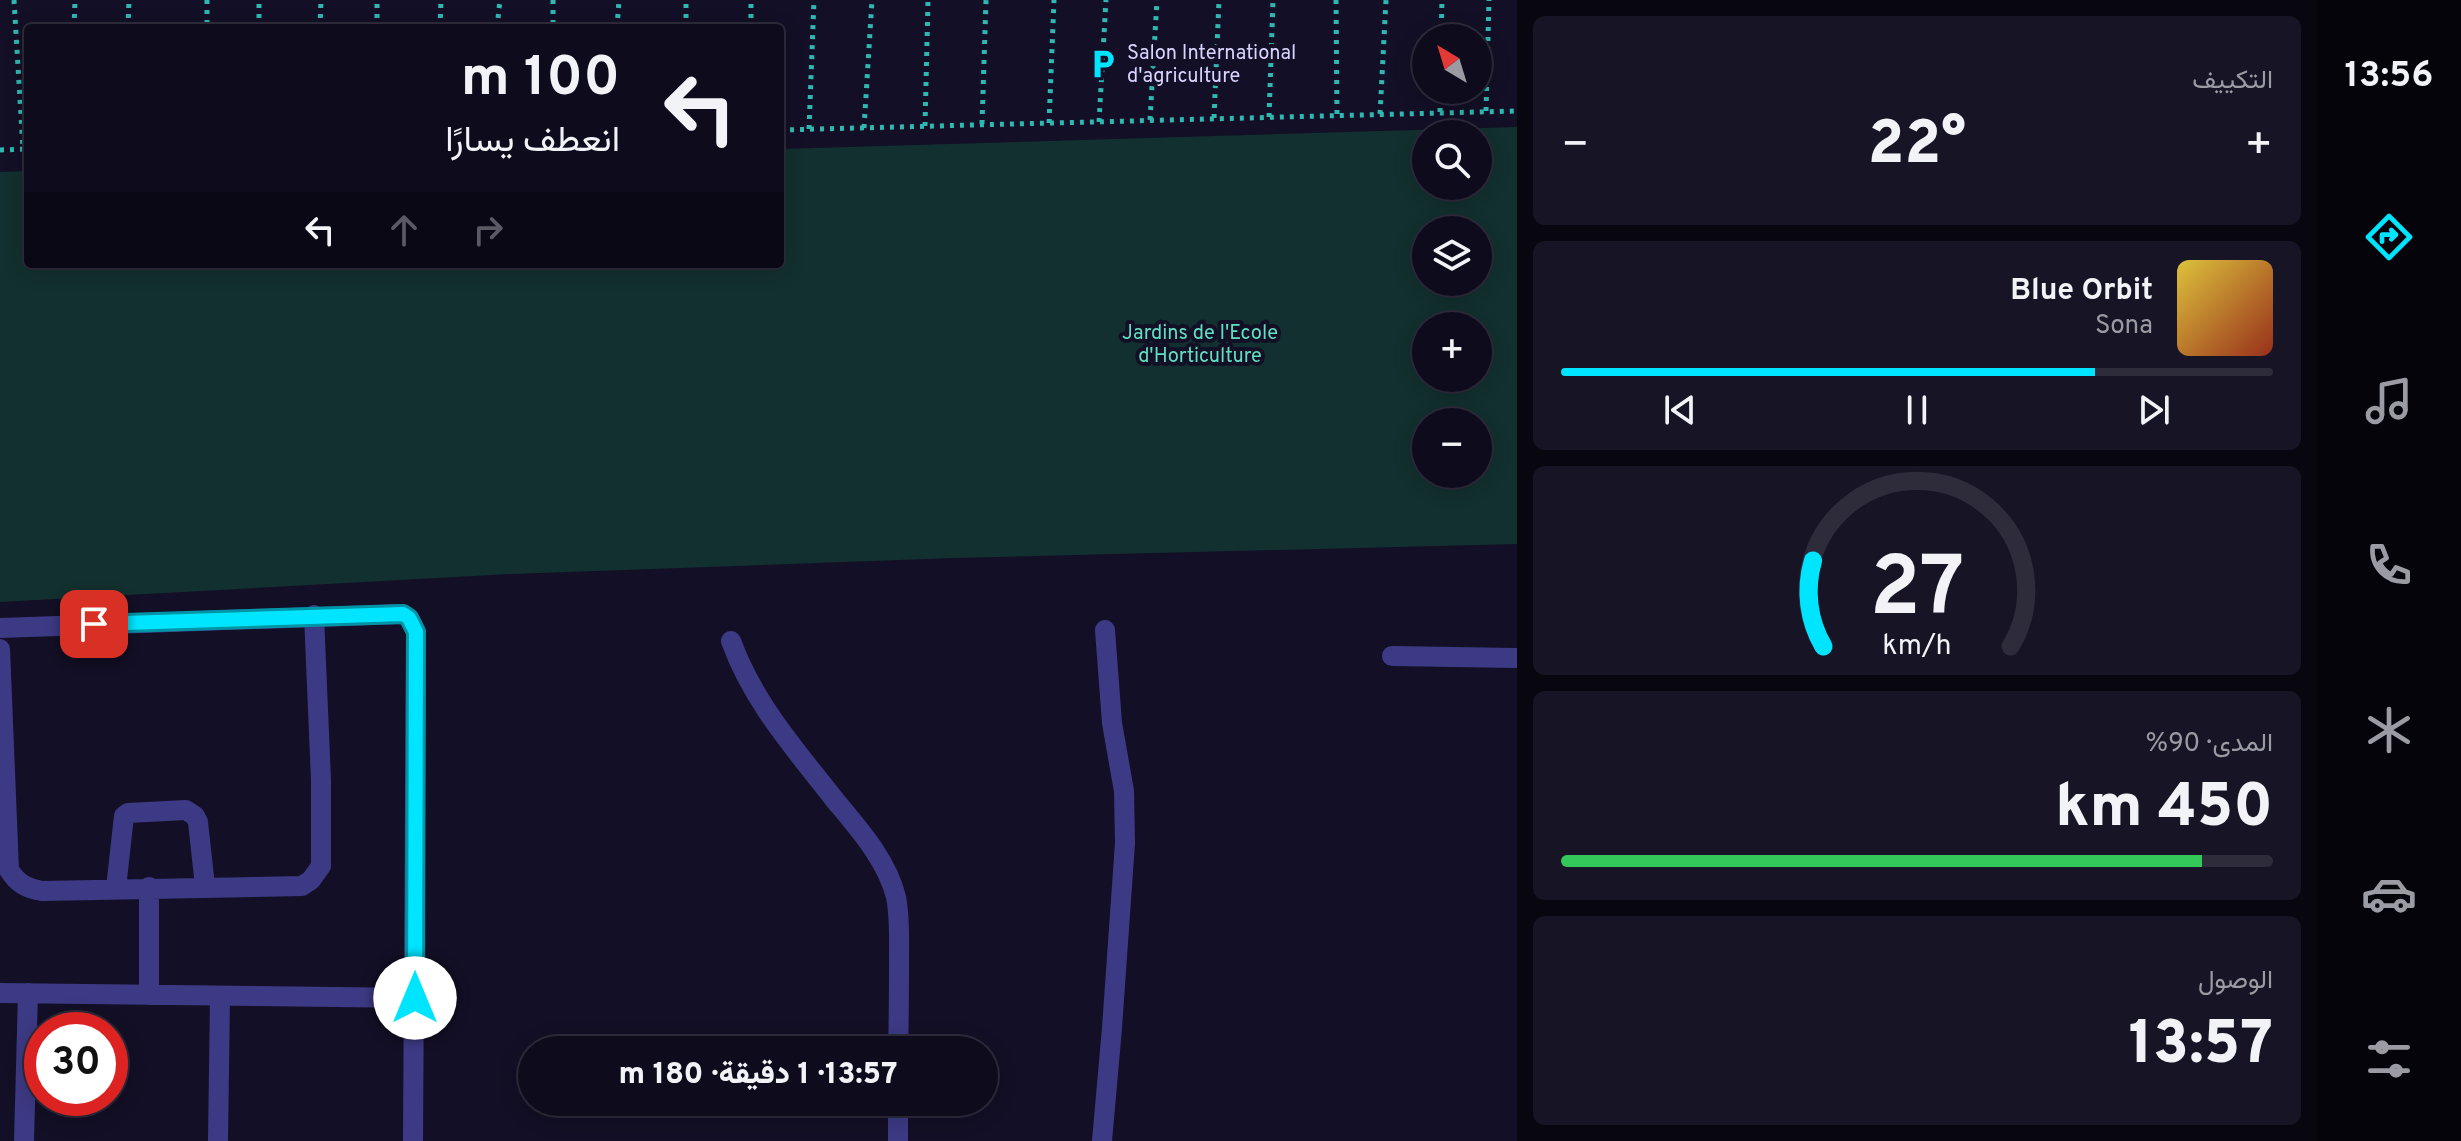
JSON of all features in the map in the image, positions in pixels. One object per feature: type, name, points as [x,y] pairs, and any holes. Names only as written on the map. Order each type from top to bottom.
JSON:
[{"type":"street","points":[[0,628],[314,615],[403,614],[409,618],[416,632],[413,1141]]},
{"type":"street","points":[[0,649],[9,870],[17,882],[42,891],[302,886],[321,866],[314,615]]},
{"type":"street","points":[[1102,1141],[1125,843],[1124,791],[1112,723],[1105,630]]},
{"type":"street","points":[[731,641],[741,669],[757,697],[778,729],[860,831],[881,862],[895,895],[899,924],[898,1036]]},
{"type":"street","points":[[1392,656],[1517,658]]},
{"type":"street","points":[[116,888],[124,816],[128,813],[186,810],[198,822],[205,886]]},
{"type":"street","points":[[149,887],[149,995]]},
{"type":"street","points":[[0,993],[415,998]]},
{"type":"street","points":[[24,1141],[28,993]]},
{"type":"street","points":[[218,1141],[220,996]]},
{"type":"street","points":[[898,1116],[898,1141]]},
{"type":"path","points":[[14,0],[24,135]]},
{"type":"path","points":[[74,24],[75,0]]},
{"type":"path","points":[[128,24],[129,0]]},
{"type":"path","points":[[207,0],[207,24]]},
{"type":"path","points":[[259,0],[259,24]]},
{"type":"path","points":[[320,24],[321,0]]},
{"type":"path","points":[[377,0],[377,24]]},
{"type":"path","points":[[440,24],[441,0]]},
{"type":"path","points":[[497,24],[500,0]]},
{"type":"path","points":[[553,0],[553,24]]},
{"type":"path","points":[[617,24],[619,0]]},
{"type":"path","points":[[686,0],[686,24]]},
{"type":"path","points":[[751,0],[751,24]]},
{"type":"path","points":[[809,129],[814,0]]},
{"type":"path","points":[[864,128],[872,0]]},
{"type":"path","points":[[925,126],[928,0]]},
{"type":"path","points":[[982,124],[986,0]]},
{"type":"path","points":[[1049,123],[1054,0]]},
{"type":"path","points":[[1099,122],[1106,0]]},
{"type":"path","points":[[1150,120],[1157,0]]},
{"type":"path","points":[[1214,118],[1219,0]]},
{"type":"path","points":[[1269,117],[1273,0]]},
{"type":"path","points":[[1336,0],[1337,115]]},
{"type":"path","points":[[1380,114],[1386,0]]},
{"type":"path","points":[[1441,24],[1442,0]]},
{"type":"path","points":[[1486,111],[1489,0]]},
{"type":"path","points":[[1440,104],[1440,112]]},
{"type":"path","points":[[784,130],[1517,111]]},
{"type":"path","points":[[0,150],[24,149]]},
{"type":"green space","name":"Jardins de I'Ecole d'Horticulture","points":[[1517,127],[1517,544],[954,558],[512,574],[0,602],[0,172],[24,171],[24,268],[784,268],[784,149],[1412,130],[1412,200],[1492,200],[1492,128]]},
{"type":"place","name":"Salon International d'agriculture","points":[[1103,64]]},
{"type":"route","points":[[94,624],[314,615],[403,614],[409,618],[416,632],[415,998]]}]
